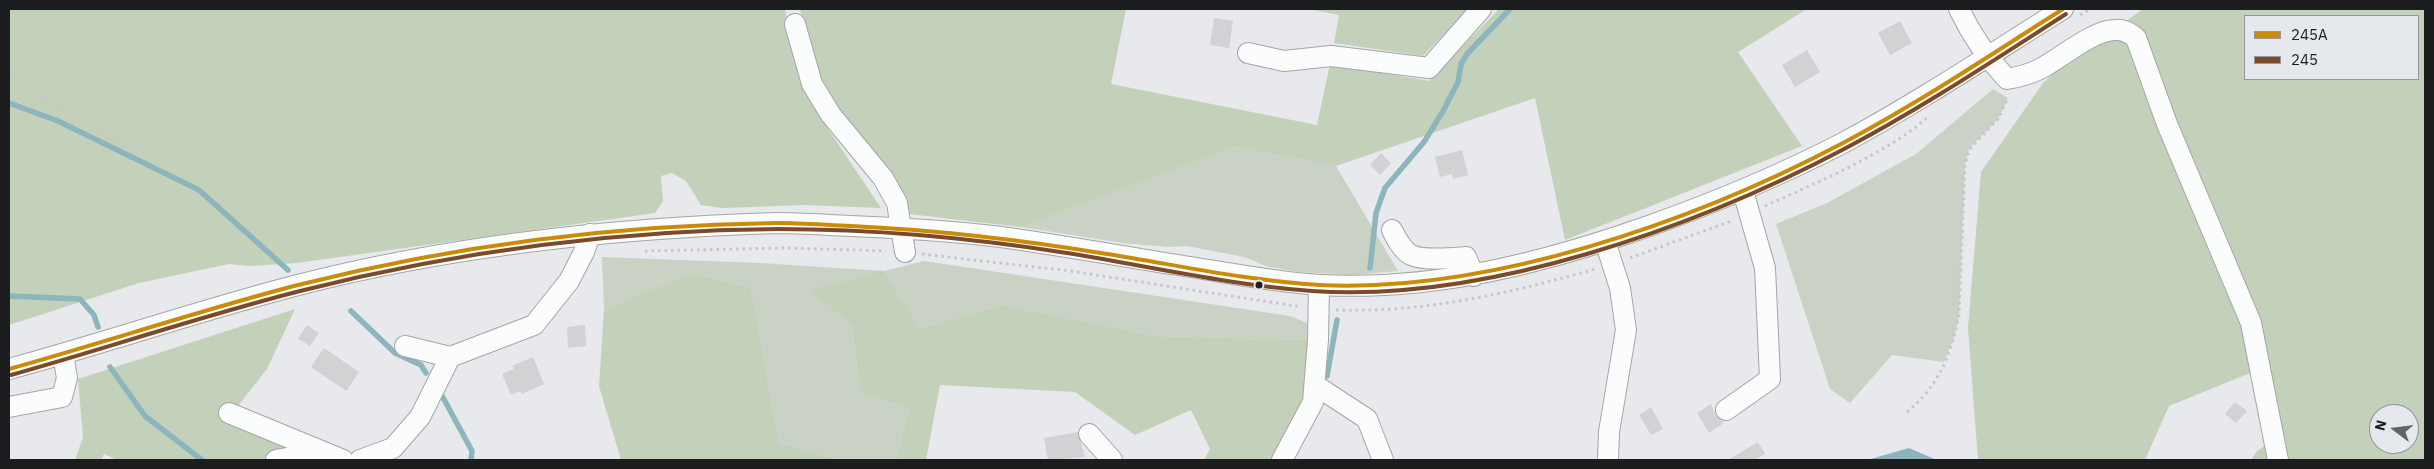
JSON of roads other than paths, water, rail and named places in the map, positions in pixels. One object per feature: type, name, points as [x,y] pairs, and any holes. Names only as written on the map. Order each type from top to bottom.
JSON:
[{"type":"street","points":[[1248,53],[1284,61],[1331,56],[1429,68],[1481,9]]},
{"type":"street","points":[[1959,9],[1987,55],[2007,79],[2040,69],[2098,33],[2115,30],[2127,32],[2136,38],[2167,124],[2251,323],[2278,460]]},
{"type":"street","points":[[9,369],[298,285],[498,246],[590,234],[678,227],[784,223],[902,228],[997,237],[1254,277],[1319,285],[1430,282],[1474,276],[1538,261],[1605,241],[1743,191],[1847,141],[2063,9]]},
{"type":"street","points":[[795,24],[812,84],[831,115],[883,178],[897,203],[905,252]]},
{"type":"street","points":[[1726,410],[1770,378],[1765,268],[1743,191]]},
{"type":"street","points":[[1392,230],[1399,243],[1411,255],[1432,258],[1466,257],[1474,276]]},
{"type":"street","points":[[405,346],[450,357],[534,325],[569,281],[584,252],[590,234]]},
{"type":"street","points":[[1605,241],[1620,288],[1626,330],[1609,432],[1608,460]]},
{"type":"street","points":[[1282,460],[1313,402],[1319,285]]},
{"type":"street","points":[[9,406],[62,397],[67,378],[63,354]]},
{"type":"street","points":[[360,460],[393,448],[420,417],[450,357]]},
{"type":"street","points":[[1315,385],[1367,419],[1383,460]]},
{"type":"street","points":[[229,413],[319,452],[343,460]]},
{"type":"street","points":[[1089,434],[1112,460]]},
{"type":"street","points":[[276,460],[319,452]]},
{"type":"water","points":[[1909,448],[1937,460],[1867,460]]},
{"type":"waterway","points":[[1370,268],[1376,213],[1385,188],[1424,142],[1443,111],[1458,82],[1461,64],[1467,54],[1510,9]]},
{"type":"waterway","points":[[9,103],[58,121],[199,190],[288,270]]},
{"type":"waterway","points":[[9,296],[80,299],[94,315],[98,327]]},
{"type":"waterway","points":[[351,311],[395,353],[421,365],[426,373]]},
{"type":"waterway","points":[[1327,376],[1337,320]]},
{"type":"waterway","points":[[110,367],[145,416],[202,460]]},
{"type":"waterway","points":[[440,392],[472,451],[471,460]]}]
